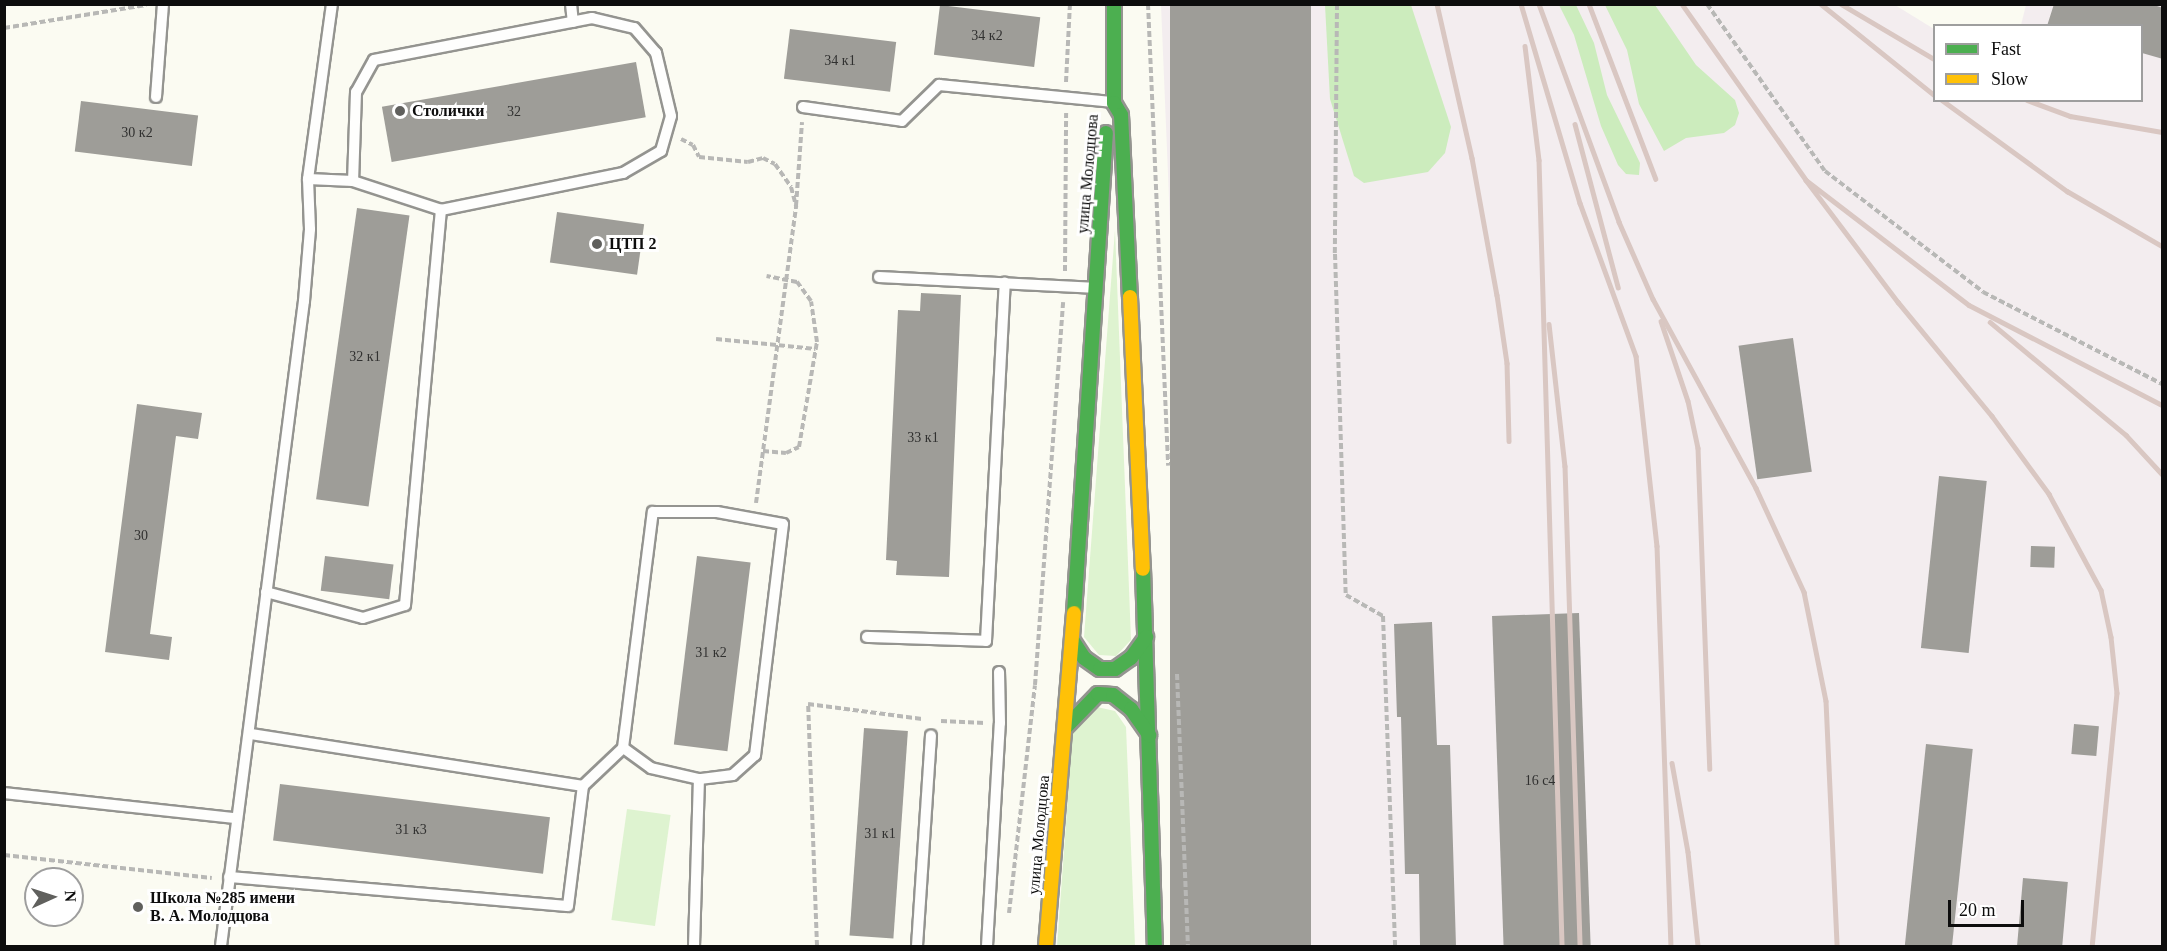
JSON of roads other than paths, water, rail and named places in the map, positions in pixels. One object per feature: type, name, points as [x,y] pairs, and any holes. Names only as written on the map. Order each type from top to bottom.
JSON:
[{"type":"street","points":[[1114,4],[1114,103]]},
{"type":"street","name":"улица Молодцова","points":[[1046,946],[1066,727],[1107,111],[1114,103],[1121,115],[1146,637],[1155,946]]},
{"type":"street","points":[[1072,641],[1084,658],[1100,669],[1115,669],[1131,658],[1146,637]]},
{"type":"street","points":[[1066,727],[1098,694],[1113,695],[1131,709],[1149,735]]},
{"type":"lane","points":[[156,97],[163,4]]},
{"type":"lane","points":[[221,946],[235,818],[251,734],[266,591],[304,300],[310,229],[308,179],[332,4]]},
{"type":"lane","points":[[571,4],[573,22]]},
{"type":"lane","points":[[308,179],[353,181],[441,210],[623,173],[661,151],[671,116],[656,53],[634,28],[592,18],[374,60],[356,92],[353,181]]},
{"type":"lane","points":[[803,107],[902,121],[939,85],[1114,103]]},
{"type":"lane","points":[[266,591],[363,618],[405,605],[441,210]]},
{"type":"lane","points":[[879,277],[1096,288]]},
{"type":"lane","points":[[867,637],[986,641],[1005,283]]},
{"type":"lane","points":[[230,877],[568,906],[582,786],[623,748],[653,512],[717,512],[783,524],[755,755],[733,775],[699,780],[651,768],[623,748]]},
{"type":"lane","points":[[987,946],[1000,723],[999,672]]},
{"type":"lane","points":[[251,734],[582,786]]},
{"type":"lane","points":[[917,946],[931,735]]},
{"type":"lane","points":[[694,946],[699,780]]},
{"type":"lane","points":[[4,793],[235,818]]},
{"type":"railway","points":[[1437,4],[1472,158],[1497,295],[1507,363],[1509,441]]},
{"type":"railway","points":[[1521,4],[1580,203],[1636,356],[1657,546],[1671,946]]},
{"type":"railway","points":[[1539,4],[1619,222],[1653,299],[1756,488],[1804,592],[1826,701],[1837,946]]},
{"type":"railway","points":[[1589,4],[1656,179]]},
{"type":"railway","points":[[1682,4],[1806,180],[1969,305],[2162,405]]},
{"type":"railway","points":[[1821,4],[1933,94]]},
{"type":"railway","points":[[1841,4],[1933,58]]},
{"type":"railway","points":[[1525,46],[1539,160],[1562,946]]},
{"type":"railway","points":[[1945,102],[2067,191],[2162,246]]},
{"type":"railway","points":[[2032,102],[2070,116],[2162,132]]},
{"type":"railway","points":[[1575,124],[1618,287]]},
{"type":"railway","points":[[1806,180],[1898,302],[1992,416],[2049,494],[2101,590],[2111,637],[2117,693],[2092,946]]},
{"type":"railway","points":[[1661,321],[1688,401],[1698,448],[1710,769]]},
{"type":"railway","points":[[1990,322],[2126,435],[2162,474]]},
{"type":"railway","points":[[1549,324],[1565,466],[1580,946]]},
{"type":"railway","points":[[1672,763],[1688,852],[1698,946]]},
{"type":"place","name":"Столички","points":[[400,111]]},
{"type":"place","name":"ЦТП 2","points":[[597,244]]},
{"type":"place","name":"Школа №285 имени В. А. Молодцова","points":[[138,907]]}]
